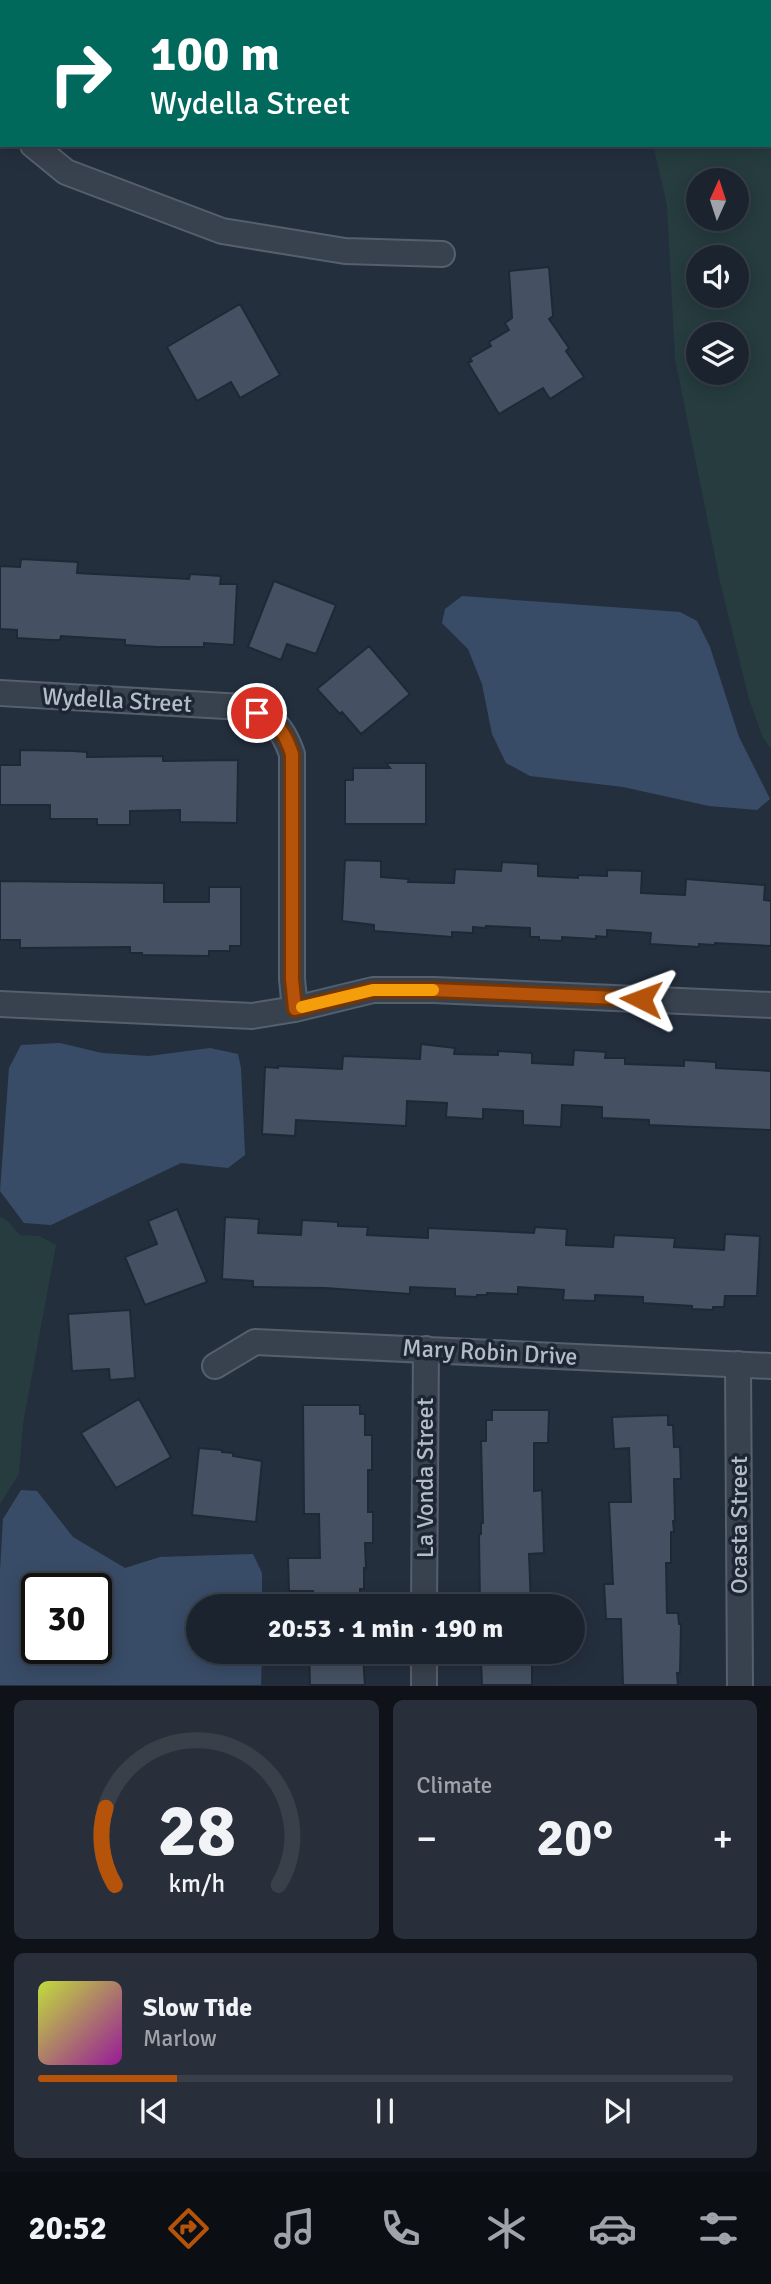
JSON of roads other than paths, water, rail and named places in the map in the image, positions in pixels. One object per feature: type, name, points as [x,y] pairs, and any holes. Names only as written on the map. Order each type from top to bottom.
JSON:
[{"type":"street","points":[[35,147],[66,172],[222,231],[345,251],[442,254]]},
{"type":"street","name":"Wydella Street","points":[[0,693],[243,707],[272,719],[285,733],[292,754],[292,979],[295,1009]]},
{"type":"street","points":[[0,1004],[252,1016],[295,1009],[373,990],[433,990],[771,1005]]},
{"type":"street","name":"Mary Robin Drive","points":[[215,1366],[255,1342],[771,1366]]},
{"type":"street","name":"La Vonda Street","points":[[424,1594],[426,1349]]},
{"type":"street","name":"Ocasta Street","points":[[738,1364],[740,1685]]},
{"type":"street","points":[[424,1664],[424,1685]]},
{"type":"water","points":[[462,596],[680,612],[697,621],[710,647],[739,737],[770,799],[757,810],[709,806],[623,787],[530,776],[506,763],[492,734],[482,684],[468,649],[442,623],[445,609]]},
{"type":"water","points":[[60,1043],[102,1053],[149,1056],[210,1048],[238,1054],[245,1155],[228,1168],[181,1163],[51,1225],[24,1223],[0,1191],[9,1068],[21,1045]]},
{"type":"water","points":[[21,1490],[37,1491],[73,1537],[125,1568],[160,1557],[253,1554],[262,1573],[262,1594],[186,1594],[186,1664],[262,1664],[261,1685],[0,1685],[3,1519]]}]
